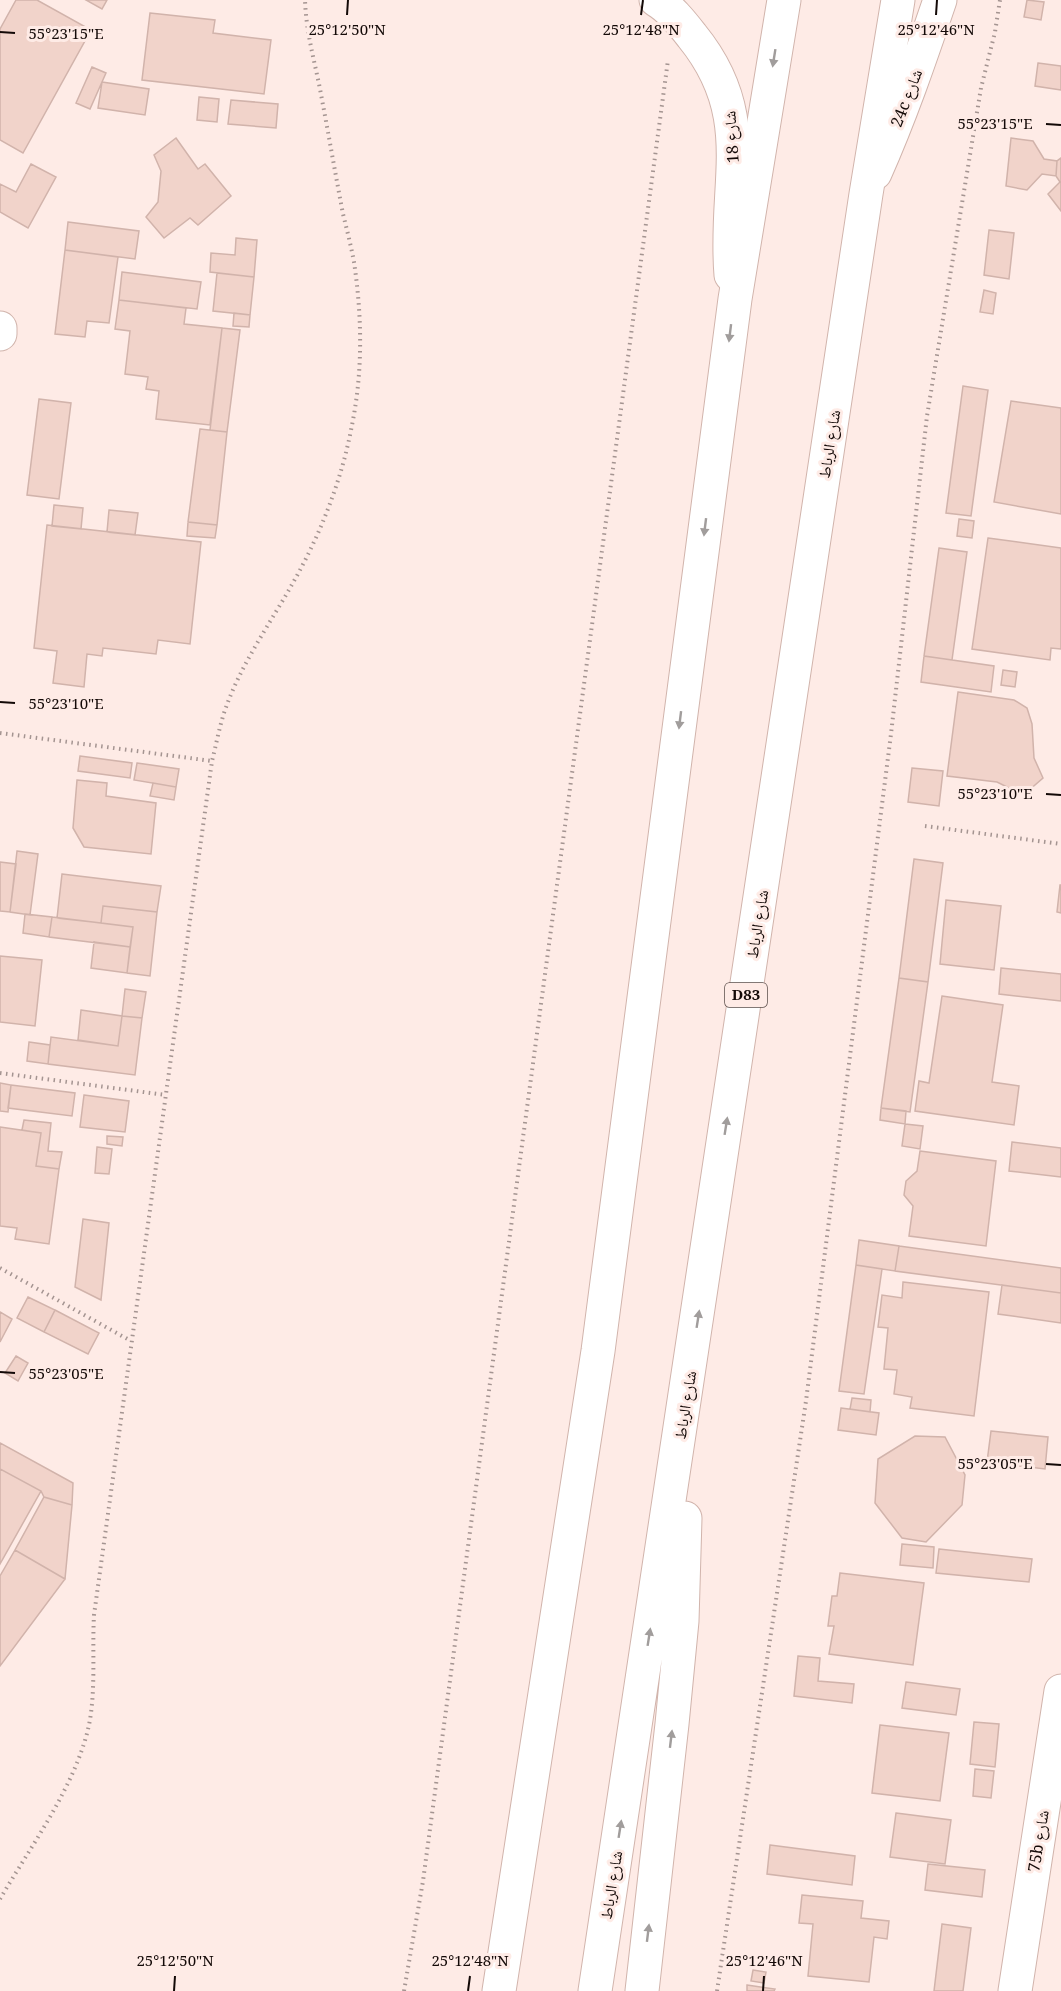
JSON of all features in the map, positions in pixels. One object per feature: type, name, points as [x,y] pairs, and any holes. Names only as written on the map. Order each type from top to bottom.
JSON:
[{"type":"main road","name":"شارع 18","points":[[656,0],[680,21],[706,56],[717,75],[729,106],[734,144],[729,249],[735,299]]},
{"type":"main road","points":[[499,1991],[598,1351],[735,299],[784,0]]},
{"type":"main road","name":"شارع الرباط","points":[[595,1991],[866,194],[898,0]]},
{"type":"main road","name":"24c شارع","points":[[866,194],[894,130],[940,0]]},
{"type":"main road","points":[[0,328],[0,334]]},
{"type":"main road","points":[[642,1991],[682,1622],[690,1370]]},
{"type":"main road","name":"75b شارع","points":[[1015,1991],[1055,1768],[1061,1691]]},
{"type":"path","points":[[0,1899],[72,1776],[89,1723],[94,1615],[212,761],[225,712],[239,679],[255,647],[296,579],[331,501],[345,453],[358,386],[361,347],[354,261],[308,38],[305,0]]},
{"type":"path","points":[[717,1991],[806,1401],[890,746],[927,416],[981,88],[995,32],[1000,0]]},
{"type":"path","points":[[404,1991],[423,1881],[669,48],[680,21]]},
{"type":"path","points":[[0,733],[212,761]]},
{"type":"path","points":[[925,826],[1061,844]]},
{"type":"path","points":[[0,1073],[166,1095]]},
{"type":"path","points":[[0,1268],[131,1341]]},
{"type":"building","points":[[16,0],[37,0],[91,30],[23,153],[0,140],[0,29]]},
{"type":"building","points":[[86,0],[107,0],[102,9]]},
{"type":"building","points":[[1027,0],[1044,2],[1041,20],[1024,17]]},
{"type":"building","points":[[150,13],[215,20],[213,33],[271,40],[264,94],[142,80]]},
{"type":"building","points":[[1038,63],[1061,66],[1061,90],[1035,86]]},
{"type":"building","points":[[92,67],[106,73],[90,109],[76,103]]},
{"type":"building","points":[[102,82],[149,89],[145,115],[98,108]]},
{"type":"building","points":[[199,97],[219,99],[217,122],[197,120]]},
{"type":"building","points":[[231,100],[278,104],[276,128],[228,124]]},
{"type":"building","points":[[176,138],[198,169],[205,164],[231,196],[198,225],[190,218],[164,238],[146,217],[158,202],[161,171],[154,155]]},
{"type":"building","points":[[1011,138],[1033,141],[1044,159],[1057,161],[1056,176],[1042,174],[1027,190],[1006,186]]},
{"type":"building","points":[[1061,158],[1061,211],[1048,194],[1060,182],[1056,176],[1057,161]]},
{"type":"building","points":[[31,164],[56,177],[28,228],[0,212],[0,184],[16,192]]},
{"type":"building","points":[[68,222],[139,231],[135,259],[65,250]]},
{"type":"building","points":[[989,230],[1014,233],[1009,279],[984,275]]},
{"type":"building","points":[[236,238],[257,240],[254,277],[210,272],[211,253],[235,255]]},
{"type":"building","points":[[65,250],[118,257],[109,323],[87,321],[85,337],[55,334]]},
{"type":"building","points":[[122,272],[201,282],[197,309],[119,300]]},
{"type":"building","points":[[217,273],[254,277],[250,315],[213,311]]},
{"type":"building","points":[[984,290],[996,293],[993,314],[980,312]]},
{"type":"building","points":[[119,300],[186,308],[184,324],[222,328],[210,425],[156,419],[159,391],[146,389],[148,377],[125,374],[130,331],[115,329]]},
{"type":"building","points":[[234,313],[250,315],[249,327],[233,326]]},
{"type":"building","points":[[222,328],[240,330],[227,432],[210,430]]},
{"type":"building","points":[[963,386],[988,390],[971,516],[946,513]]},
{"type":"building","points":[[39,399],[71,403],[59,499],[27,495]]},
{"type":"building","points":[[1011,401],[1061,408],[1061,514],[994,502]]},
{"type":"building","points":[[200,429],[227,432],[217,525],[188,522]]},
{"type":"building","points":[[54,505],[83,508],[81,529],[52,526]]},
{"type":"building","points":[[109,510],[138,513],[135,535],[107,532]]},
{"type":"building","points":[[959,519],[974,521],[972,538],[957,536]]},
{"type":"building","points":[[188,522],[217,525],[215,538],[187,536]]},
{"type":"building","points":[[47,525],[201,542],[190,644],[158,640],[156,654],[103,648],[102,656],[87,654],[84,687],[53,683],[57,651],[34,648]]},
{"type":"building","points":[[988,538],[1061,548],[1061,649],[1051,648],[1050,660],[972,649]]},
{"type":"building","points":[[939,548],[967,552],[952,660],[924,656]]},
{"type":"building","points":[[924,656],[994,666],[991,692],[921,682]]},
{"type":"building","points":[[1003,670],[1017,672],[1015,687],[1001,685]]},
{"type":"building","points":[[958,692],[1014,700],[1027,708],[1032,724],[1034,758],[1043,778],[1028,791],[1015,791],[997,782],[947,776]]},
{"type":"building","points":[[80,756],[132,763],[130,778],[78,771]]},
{"type":"building","points":[[137,763],[179,769],[176,787],[134,780]]},
{"type":"building","points":[[912,768],[943,771],[939,806],[908,802]]},
{"type":"building","points":[[77,780],[107,783],[106,796],[156,803],[151,854],[84,847],[73,828]]},
{"type":"building","points":[[153,783],[176,787],[174,800],[150,796]]},
{"type":"building","points":[[17,851],[38,854],[30,915],[10,912]]},
{"type":"building","points":[[914,859],[943,863],[928,982],[899,978]]},
{"type":"building","points":[[0,862],[16,864],[10,912],[0,911]]},
{"type":"building","points":[[62,874],[161,886],[157,912],[103,906],[101,923],[57,918]]},
{"type":"building","points":[[1061,885],[1061,913],[1057,912]]},
{"type":"building","points":[[946,900],[1001,906],[994,970],[940,964]]},
{"type":"building","points":[[103,906],[157,912],[150,976],[127,973],[133,927],[101,923]]},
{"type":"building","points":[[25,914],[52,917],[49,937],[23,933]]},
{"type":"building","points":[[52,917],[133,927],[130,947],[49,937]]},
{"type":"building","points":[[94,942],[130,947],[127,973],[91,968]]},
{"type":"building","points":[[0,956],[42,960],[35,1026],[0,1022]]},
{"type":"building","points":[[1001,968],[1061,974],[1061,1001],[999,994]]},
{"type":"building","points":[[899,978],[928,982],[910,1112],[881,1108]]},
{"type":"building","points":[[125,989],[146,992],[142,1018],[122,1016]]},
{"type":"building","points":[[942,996],[1003,1005],[992,1082],[1019,1086],[1014,1125],[915,1111],[919,1081],[929,1083]]},
{"type":"building","points":[[81,1010],[122,1016],[118,1046],[78,1040]]},
{"type":"building","points":[[122,1016],[142,1018],[135,1075],[48,1064],[51,1037],[118,1046]]},
{"type":"building","points":[[29,1042],[50,1045],[48,1064],[27,1061]]},
{"type":"building","points":[[0,1083],[11,1085],[8,1112],[0,1111]]},
{"type":"building","points":[[11,1085],[75,1093],[72,1116],[8,1108]]},
{"type":"building","points":[[84,1095],[129,1101],[125,1132],[80,1127]]},
{"type":"building","points":[[881,1108],[906,1111],[905,1124],[880,1120]]},
{"type":"building","points":[[24,1120],[51,1123],[48,1151],[62,1152],[59,1169],[36,1166],[41,1133],[22,1130]]},
{"type":"building","points":[[905,1124],[923,1126],[920,1149],[902,1146]]},
{"type":"building","points":[[0,1127],[41,1133],[36,1166],[59,1169],[49,1244],[15,1239],[17,1228],[0,1226]]},
{"type":"building","points":[[107,1136],[123,1137],[122,1146],[107,1144]]},
{"type":"building","points":[[1012,1142],[1061,1148],[1061,1177],[1009,1171]]},
{"type":"building","points":[[97,1147],[112,1149],[109,1174],[95,1173]]},
{"type":"building","points":[[920,1151],[996,1161],[986,1246],[909,1236],[913,1206],[904,1195],[906,1181],[917,1171]]},
{"type":"building","points":[[83,1219],[109,1223],[101,1300],[75,1287]]},
{"type":"building","points":[[859,1240],[899,1246],[895,1271],[856,1265]]},
{"type":"building","points":[[899,1246],[1061,1268],[1061,1293],[895,1271]]},
{"type":"building","points":[[856,1265],[882,1269],[864,1394],[839,1391]]},
{"type":"building","points":[[903,1282],[989,1292],[974,1416],[910,1408],[912,1397],[894,1394],[897,1370],[884,1369],[888,1328],[878,1327],[882,1295],[902,1298]]},
{"type":"building","points":[[1002,1285],[1061,1293],[1061,1323],[998,1314]]},
{"type":"building","points":[[28,1297],[55,1310],[44,1332],[17,1318]]},
{"type":"building","points":[[55,1310],[99,1333],[88,1354],[44,1332]]},
{"type":"building","points":[[0,1312],[12,1319],[0,1342]]},
{"type":"building","points":[[16,1356],[28,1363],[18,1381],[5,1373]]},
{"type":"building","points":[[852,1398],[871,1400],[870,1412],[850,1409]]},
{"type":"building","points":[[841,1408],[879,1413],[876,1435],[838,1430]]},
{"type":"building","points":[[991,1431],[1048,1437],[1045,1469],[987,1462]]},
{"type":"building","points":[[915,1436],[945,1437],[965,1475],[962,1505],[926,1542],[902,1538],[875,1503],[878,1459]]},
{"type":"building","points":[[0,1443],[73,1483],[72,1505],[44,1497],[41,1491],[0,1469]]},
{"type":"building","points":[[0,1469],[41,1491],[0,1564]]},
{"type":"building","points":[[44,1497],[72,1505],[65,1579],[15,1550]]},
{"type":"building","points":[[902,1544],[934,1547],[933,1568],[900,1565]]},
{"type":"building","points":[[939,1549],[1032,1559],[1029,1582],[936,1573]]},
{"type":"building","points":[[15,1550],[65,1579],[0,1666],[0,1576]]},
{"type":"building","points":[[840,1573],[924,1583],[913,1665],[829,1654],[834,1626],[828,1626],[832,1596],[837,1596]]},
{"type":"building","points":[[798,1656],[820,1658],[818,1681],[854,1684],[852,1703],[794,1696]]},
{"type":"building","points":[[906,1682],[960,1689],[956,1715],[902,1708]]},
{"type":"building","points":[[974,1722],[999,1724],[995,1767],[970,1764]]},
{"type":"building","points":[[880,1725],[949,1733],[940,1801],[872,1793]]},
{"type":"building","points":[[975,1769],[994,1771],[991,1798],[973,1796]]},
{"type":"building","points":[[896,1813],[951,1820],[945,1864],[890,1857]]},
{"type":"building","points":[[770,1845],[855,1856],[852,1885],[767,1874]]},
{"type":"building","points":[[928,1864],[985,1870],[982,1897],[925,1890]]},
{"type":"building","points":[[802,1895],[863,1901],[861,1918],[889,1921],[887,1939],[874,1937],[869,1982],[808,1976],[813,1924],[799,1923]]},
{"type":"building","points":[[942,1924],[971,1928],[963,1991],[934,1991]]},
{"type":"building","points":[[753,1970],[766,1972],[764,1983],[751,1981]]},
{"type":"building","points":[[747,1985],[775,1989],[774,1991],[747,1991]]}]
